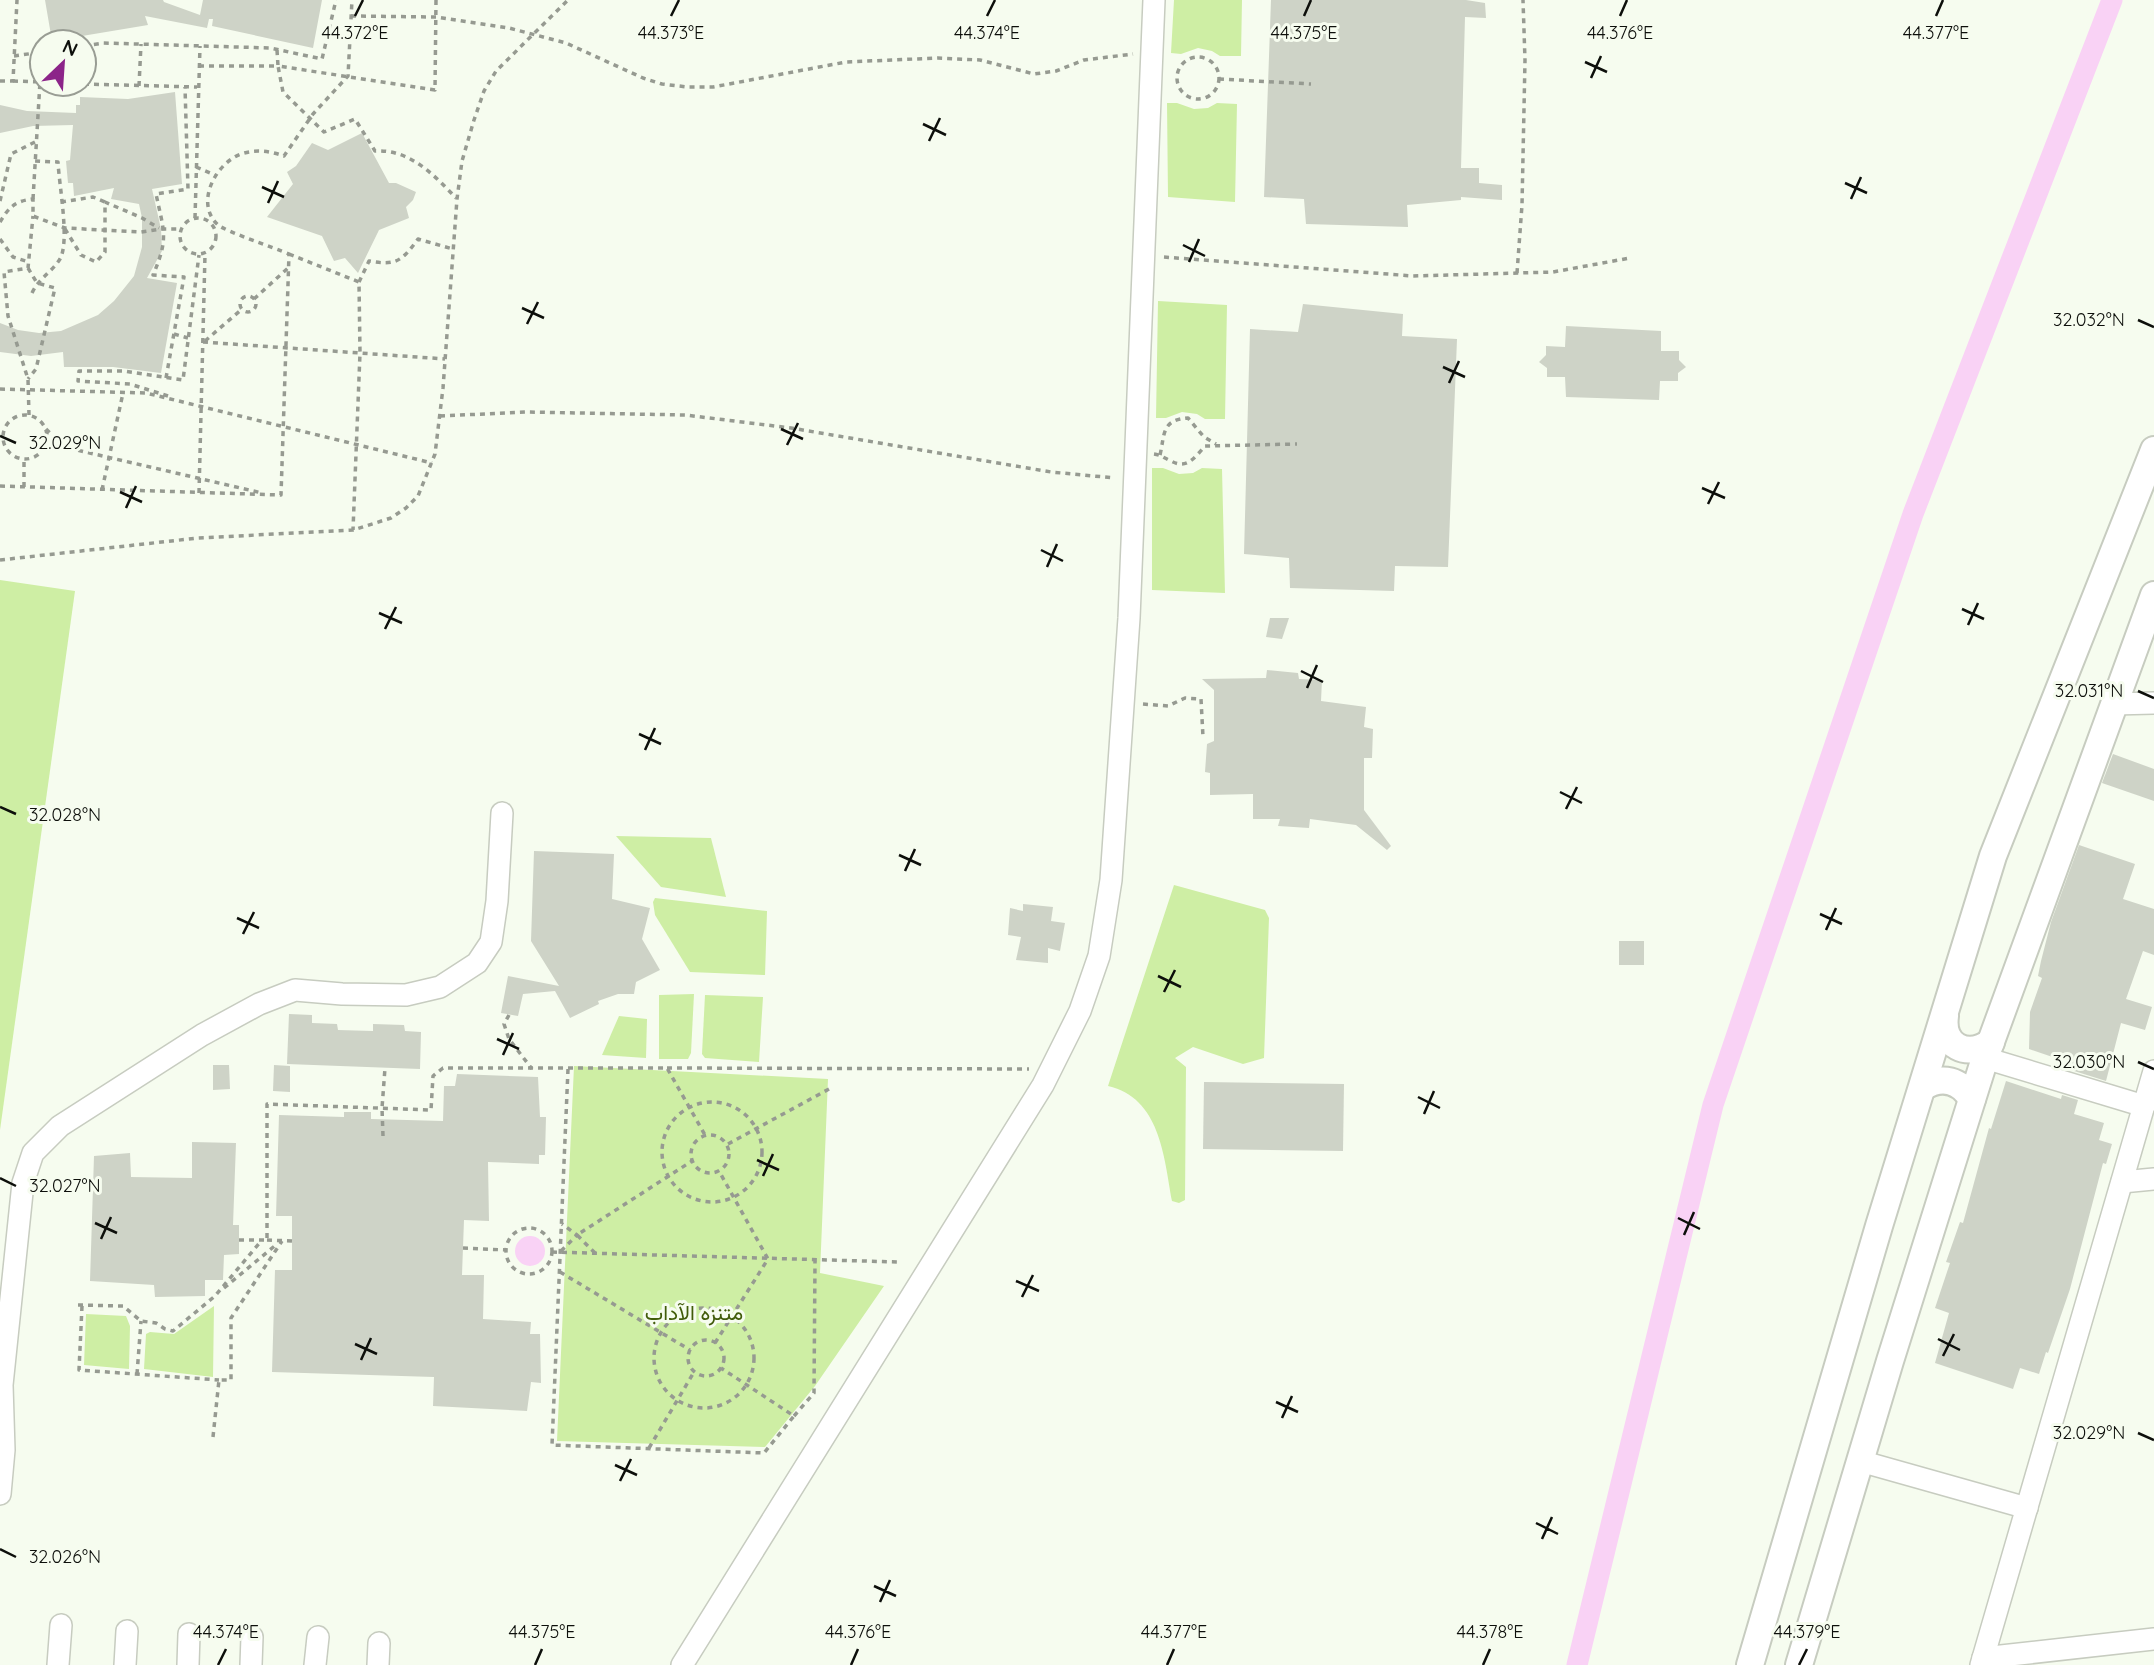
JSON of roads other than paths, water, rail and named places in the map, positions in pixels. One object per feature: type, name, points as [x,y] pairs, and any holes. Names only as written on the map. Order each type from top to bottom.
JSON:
[{"type":"main road","points":[[1750,1665],[1879,1226],[1993,856],[2154,450]]},
{"type":"main road","points":[[1799,1665],[1988,1050],[2154,595]]},
{"type":"main road","points":[[1944,1016],[1945,1032],[1955,1046],[1971,1051],[1982,1048],[1988,1050]]},
{"type":"main road","points":[[1923,1087],[1930,1082],[1946,1080],[1961,1086],[1972,1099]]},
{"type":"street","points":[[682,1665],[1043,1085],[1080,1011],[1100,956],[1111,880],[1129,618],[1154,0]]},
{"type":"street","points":[[2113,704],[2154,703]]},
{"type":"street","points":[[0,1494],[4,1450],[2,1385],[23,1183],[33,1153],[60,1126],[202,1034],[259,1004],[295,990],[406,995],[440,988],[477,963],[491,942],[497,901],[502,813]]},
{"type":"street","points":[[1988,1050],[2144,1106]]},
{"type":"street","points":[[2154,1071],[1982,1662],[2154,1639]]},
{"type":"street","points":[[2122,1182],[2154,1179]]},
{"type":"street","points":[[1860,1461],[2027,1508]]},
{"type":"street","points":[[58,1665],[61,1625]]},
{"type":"street","points":[[125,1665],[127,1631]]},
{"type":"street","points":[[188,1634],[188,1665]]},
{"type":"street","points":[[251,1665],[252,1637]]},
{"type":"street","points":[[315,1665],[318,1637]]},
{"type":"street","points":[[378,1665],[379,1643]]},
{"type":"waterway","points":[[1577,1665],[1713,1105],[1913,514],[2112,0]]},
{"type":"park label","name":"متنزه الآداب","points":[[694,1313]]}]
